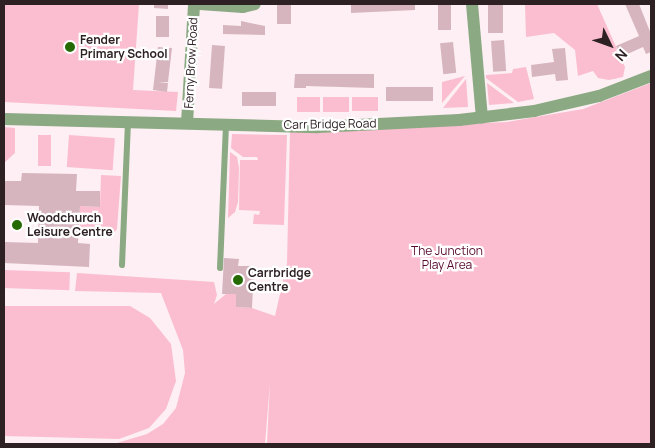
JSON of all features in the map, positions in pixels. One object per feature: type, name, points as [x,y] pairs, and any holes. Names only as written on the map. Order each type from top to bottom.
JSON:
[{"type":"street","name":"Ferny Brow Road","points":[[187,123],[194,4]]},
{"type":"street","name":"Ferny Brow Road","points":[[200,4],[244,7],[256,4]]},
{"type":"street","points":[[472,4],[482,118]]},
{"type":"street","name":"Carr Bridge Road","points":[[4,119],[318,127],[482,118],[534,111],[599,96],[651,76]]},
{"type":"lane","points":[[122,265],[128,122]]},
{"type":"lane","points":[[220,268],[226,124]]},
{"type":"green space","name":"Fender Primary School","points":[[4,4],[139,4],[133,90],[178,92],[176,111],[4,102]]},
{"type":"green space","points":[[525,4],[597,4],[625,67],[623,77],[609,80],[598,78],[593,71],[578,76],[575,50],[554,33],[526,37]]},
{"type":"green space","points":[[526,67],[534,99],[518,102],[486,78],[486,75],[512,73],[513,69]]},
{"type":"green space","points":[[465,76],[442,103],[442,82]]},
{"type":"green space","points":[[466,79],[468,107],[443,108]]},
{"type":"green space","points":[[487,83],[514,103],[489,105]]},
{"type":"green space","name":"The Junction Play Area","points":[[651,83],[651,444],[267,444],[270,382],[265,444],[66,444],[117,443],[147,434],[163,424],[176,408],[185,373],[183,350],[161,293],[75,291],[77,273],[214,282],[217,295],[214,304],[226,294],[236,294],[236,307],[252,308],[275,316],[287,263],[290,132],[507,122],[583,109]]},
{"type":"green space","points":[[297,97],[320,97],[320,112],[297,112]]},
{"type":"green space","points":[[323,97],[349,97],[349,112],[323,112]]},
{"type":"green space","points":[[352,97],[378,97],[378,111],[352,111]]},
{"type":"green space","points":[[4,127],[15,128],[15,153],[4,163]]},
{"type":"green space","points":[[232,134],[287,135],[284,225],[253,224],[254,214],[259,215],[260,211],[239,210],[240,160],[258,160],[257,157],[243,157],[231,148]]},
{"type":"green space","points":[[38,135],[51,135],[51,166],[38,166]]},
{"type":"green space","points":[[69,135],[115,138],[113,170],[67,167]]},
{"type":"green space","points":[[230,152],[237,157],[239,168],[238,202],[235,212],[228,218]]},
{"type":"green space","points":[[101,175],[121,176],[117,229],[113,234],[79,233],[80,206],[100,207]]},
{"type":"green space","points":[[4,270],[70,272],[69,290],[4,288]]},
{"type":"green space","points":[[4,306],[130,306],[150,318],[171,344],[176,381],[166,409],[149,428],[119,439],[4,436]]},
{"type":"building","points":[[154,4],[168,4],[168,9],[154,8]]},
{"type":"building","points":[[277,4],[291,4],[291,24],[277,24]]},
{"type":"building","points":[[351,4],[415,4],[415,10],[351,13]]},
{"type":"building","points":[[438,4],[451,4],[451,30],[438,30]]},
{"type":"building","points":[[488,4],[503,4],[503,33],[488,33]]},
{"type":"building","points":[[625,4],[639,4],[651,34],[651,52],[646,54],[643,47],[621,57],[616,46],[639,36]]},
{"type":"building","points":[[156,16],[169,16],[169,37],[156,37]]},
{"type":"building","points":[[241,21],[265,26],[265,35],[223,34],[223,25],[241,26]]},
{"type":"building","points":[[504,40],[506,71],[493,72],[491,41]]},
{"type":"building","points":[[453,42],[456,73],[443,74],[440,43]]},
{"type":"building","points":[[212,45],[225,46],[222,89],[209,88]]},
{"type":"building","points":[[158,47],[172,48],[168,82],[158,82],[168,83],[167,92],[153,90]]},
{"type":"building","points":[[565,48],[568,80],[556,81],[555,74],[532,77],[531,65],[554,62],[552,49]]},
{"type":"building","points":[[295,74],[374,74],[374,88],[306,86],[306,88],[294,88]]},
{"type":"building","points":[[386,87],[433,87],[433,101],[386,101]]},
{"type":"building","points":[[242,92],[276,92],[276,106],[242,106]]},
{"type":"building","points":[[22,173],[77,174],[76,191],[100,191],[100,207],[80,206],[78,243],[90,244],[89,267],[4,263],[4,242],[38,243],[39,206],[4,205],[4,181],[21,181]]},
{"type":"building","name":"Carrbridge Centre","points":[[224,258],[239,259],[238,266],[254,266],[252,308],[236,307],[236,294],[222,294]]},
{"type":"place","name":"Fender Primary School","points":[[70,47]]},
{"type":"place","name":"Woodchurch Leisure Centre","points":[[17,225]]},
{"type":"place","name":"Carrbridge Centre","points":[[238,280]]}]
